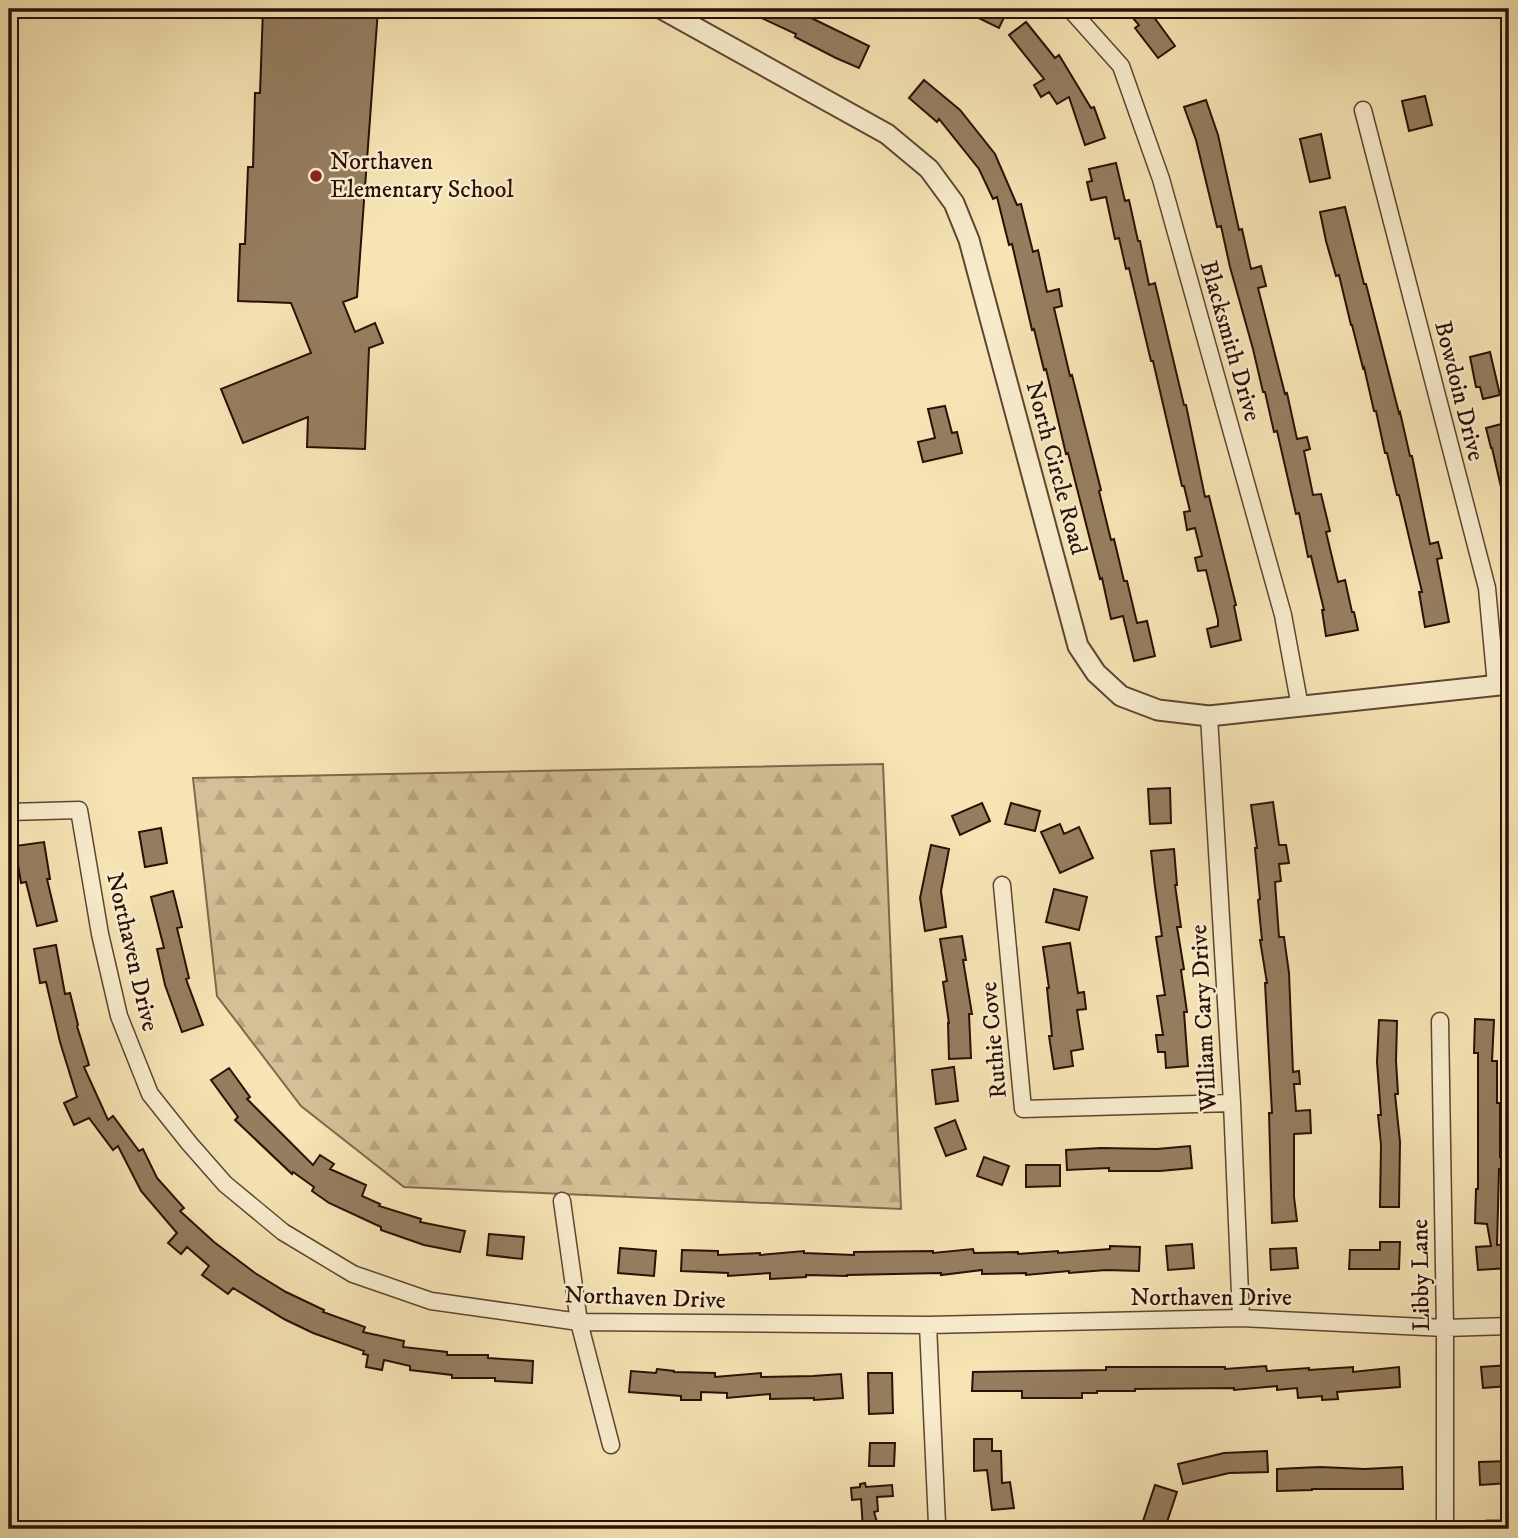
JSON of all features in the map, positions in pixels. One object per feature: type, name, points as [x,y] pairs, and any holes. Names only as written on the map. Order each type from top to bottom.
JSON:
[{"type":"street","name":"North Circle Road","points":[[666,9],[887,134],[929,169],[954,203],[969,240],[1078,646],[1096,673],[1121,695],[1158,710],[1209,716],[1503,685]]},
{"type":"street","name":"Blacksmith Drive","points":[[1070,9],[1121,65],[1161,179],[1283,615],[1300,707]]},
{"type":"street","name":"Bowdoin Drive","points":[[1363,110],[1487,588],[1503,685]]},
{"type":"street","name":"William Cary Drive","points":[[1209,716],[1232,1103],[1241,1318]]},
{"type":"street","name":"Northaven Drive","points":[[9,812],[79,810],[100,934],[119,1016],[150,1094],[189,1143],[225,1184],[283,1232],[353,1274],[431,1301],[579,1322],[928,1325],[1241,1318],[1445,1328],[1509,1326]]},
{"type":"street","name":"Ruthie Cove","points":[[1002,885],[1023,1109],[1232,1103]]},
{"type":"street","name":"Libby Lane","points":[[1440,1021],[1445,1529]]},
{"type":"street","points":[[562,1201],[579,1322],[611,1445]]},
{"type":"street","points":[[928,1325],[937,1524]]},
{"type":"street","points":[[1487,1529],[1509,1529]]},
{"type":"green space","points":[[883,764],[901,1209],[404,1187],[301,1106],[217,996],[193,778]]},
{"type":"building","points":[[263,9],[378,9],[357,297],[343,302],[355,332],[375,323],[383,343],[369,348],[365,449],[307,447],[308,417],[243,443],[221,389],[311,353],[291,303],[238,301],[240,244],[245,244],[248,167],[253,167],[255,93],[260,93]]},
{"type":"building","points":[[742,9],[803,9],[801,13],[869,46],[859,68]]},
{"type":"building","points":[[960,9],[1008,9],[999,28]]},
{"type":"building","points":[[1125,9],[1148,9],[1175,46],[1158,58],[1135,28],[1139,25]]},
{"type":"building","points":[[1026,22],[1055,58],[1059,55],[1091,108],[1094,107],[1105,138],[1085,145],[1069,97],[1057,104],[1049,92],[1041,97],[1034,85],[1044,79],[1009,35]]},
{"type":"building","points":[[924,80],[960,110],[995,154],[1017,205],[1021,204],[1033,252],[1038,250],[1047,292],[1059,289],[1062,306],[1054,308],[1101,490],[1099,491],[1111,540],[1114,539],[1137,623],[1147,621],[1155,656],[1134,661],[1123,616],[1111,619],[1046,369],[1044,370],[1034,329],[1032,330],[1012,244],[1009,245],[997,197],[993,199],[979,169],[939,119],[937,122],[909,98]]},
{"type":"building","points":[[1425,96],[1432,125],[1409,131],[1402,101]]},
{"type":"building","points":[[1206,100],[1218,135],[1239,230],[1242,229],[1251,269],[1261,266],[1266,286],[1258,288],[1285,394],[1287,393],[1297,439],[1307,437],[1310,449],[1304,451],[1313,495],[1321,494],[1330,531],[1326,532],[1338,582],[1345,580],[1358,630],[1326,636],[1324,610],[1311,556],[1308,557],[1299,513],[1296,514],[1277,431],[1274,432],[1263,392],[1221,226],[1217,227],[1196,140],[1184,107]]},
{"type":"building","points":[[1321,134],[1330,178],[1310,182],[1300,139]]},
{"type":"building","points":[[1116,163],[1125,201],[1129,200],[1149,285],[1155,283],[1186,405],[1205,497],[1209,496],[1236,605],[1234,606],[1241,640],[1211,647],[1207,629],[1218,626],[1218,620],[1206,570],[1198,571],[1195,558],[1202,556],[1195,528],[1187,530],[1184,512],[1190,511],[1129,268],[1126,269],[1119,238],[1115,239],[1106,197],[1091,200],[1087,182],[1092,181],[1089,169]]},
{"type":"building","points":[[1345,207],[1412,456],[1430,544],[1438,542],[1442,558],[1437,559],[1449,622],[1425,627],[1419,592],[1422,592],[1399,495],[1385,453],[1339,275],[1336,276],[1326,241],[1320,212]]},
{"type":"building","points":[[1490,352],[1500,395],[1483,399],[1480,387],[1476,387],[1470,357]]},
{"type":"building","points":[[945,406],[952,433],[957,432],[962,453],[923,462],[918,442],[935,438],[928,409]]},
{"type":"building","points":[[1509,422],[1509,499],[1504,500],[1486,428]]},
{"type":"building","points":[[1170,788],[1171,823],[1150,824],[1148,789]]},
{"type":"building","points":[[1273,802],[1279,845],[1286,845],[1289,863],[1279,864],[1281,881],[1275,882],[1279,937],[1284,937],[1289,973],[1293,1072],[1299,1071],[1300,1084],[1294,1084],[1296,1111],[1310,1110],[1311,1133],[1294,1134],[1294,1197],[1297,1221],[1272,1223],[1269,1113],[1272,1113],[1267,983],[1260,940],[1257,848],[1251,805]]},
{"type":"building","points":[[982,803],[990,821],[960,835],[952,816]]},
{"type":"building","points":[[1011,803],[1040,811],[1035,831],[1005,824]]},
{"type":"building","points":[[1060,824],[1064,834],[1079,827],[1093,858],[1060,873],[1041,832]]},
{"type":"building","points":[[161,828],[167,863],[145,867],[139,832]]},
{"type":"building","points":[[44,842],[50,879],[47,879],[57,921],[37,926],[26,882],[21,883],[15,846]]},
{"type":"building","points":[[931,845],[949,849],[941,891],[946,927],[925,931],[920,898]]},
{"type":"building","points":[[1174,849],[1175,885],[1181,927],[1177,927],[1187,1012],[1184,1012],[1188,1066],[1166,1068],[1165,1052],[1158,1052],[1156,1035],[1163,1035],[1157,996],[1165,995],[1156,937],[1162,936],[1151,851]]},
{"type":"building","points":[[1054,889],[1087,897],[1079,930],[1046,922]]},
{"type":"building","points":[[173,891],[182,927],[177,928],[189,978],[186,979],[203,1025],[182,1032],[165,985],[157,949],[164,948],[151,897]]},
{"type":"building","points":[[962,936],[972,1014],[969,1014],[971,1058],[949,1059],[949,1023],[943,982],[947,981],[940,939]]},
{"type":"building","points":[[1070,943],[1078,993],[1084,992],[1086,1009],[1077,1010],[1083,1049],[1071,1051],[1073,1066],[1054,1069],[1049,1036],[1052,1036],[1049,988],[1043,947]]},
{"type":"building","points":[[56,945],[65,994],[70,993],[89,1065],[84,1067],[108,1120],[113,1116],[139,1151],[143,1149],[157,1178],[184,1208],[180,1211],[214,1242],[255,1273],[324,1310],[323,1312],[365,1327],[363,1332],[404,1341],[403,1347],[447,1352],[447,1355],[488,1355],[488,1358],[533,1361],[532,1383],[495,1381],[495,1378],[452,1378],[452,1375],[410,1370],[410,1366],[384,1360],[382,1370],[366,1367],[368,1355],[363,1354],[364,1351],[313,1333],[233,1288],[228,1294],[202,1275],[209,1266],[187,1247],[181,1254],[168,1243],[177,1233],[141,1191],[118,1146],[113,1150],[89,1118],[74,1125],[64,1103],[77,1097],[46,982],[40,983],[34,949]]},
{"type":"building","points":[[1475,1019],[1494,1020],[1492,1061],[1497,1061],[1500,1157],[1509,1157],[1509,1169],[1499,1169],[1497,1245],[1509,1244],[1509,1268],[1478,1270],[1476,1247],[1491,1246],[1487,1224],[1475,1223],[1478,1189],[1478,1053],[1474,1053]]},
{"type":"building","points":[[1379,1020],[1397,1021],[1398,1094],[1395,1094],[1400,1142],[1399,1207],[1380,1207],[1381,1145],[1378,1115],[1381,1115],[1377,1062]]},
{"type":"building","points":[[954,1067],[958,1101],[936,1104],[932,1070]]},
{"type":"building","points":[[229,1068],[250,1097],[247,1099],[313,1165],[320,1155],[334,1164],[330,1169],[366,1185],[362,1196],[380,1204],[379,1206],[421,1219],[420,1222],[465,1231],[460,1252],[424,1245],[381,1230],[381,1227],[329,1203],[312,1191],[314,1187],[293,1172],[292,1174],[235,1120],[238,1117],[211,1080]]},
{"type":"building","points":[[955,1120],[966,1149],[946,1156],[935,1128]]},
{"type":"building","points":[[1190,1146],[1192,1168],[1160,1171],[1109,1171],[1109,1168],[1067,1170],[1066,1150]]},
{"type":"building","points":[[984,1157],[1009,1166],[1002,1185],[977,1176]]},
{"type":"building","points":[[1026,1165],[1060,1165],[1060,1186],[1026,1187]]},
{"type":"building","points":[[489,1234],[524,1237],[522,1259],[487,1255]]},
{"type":"building","points":[[1380,1242],[1400,1242],[1399,1269],[1349,1269],[1350,1250],[1380,1250]]},
{"type":"building","points":[[1192,1244],[1194,1268],[1168,1270],[1166,1246]]},
{"type":"building","points":[[1110,1246],[1140,1247],[1139,1271],[1069,1271],[1026,1275],[982,1274],[982,1270],[941,1275],[806,1275],[770,1279],[770,1273],[728,1276],[728,1273],[681,1271],[682,1250],[718,1251],[718,1255],[804,1251],[854,1255],[854,1252],[933,1253],[973,1249],[974,1253],[1018,1254],[1110,1249]]},
{"type":"building","points":[[620,1248],[656,1251],[654,1276],[618,1273]]},
{"type":"building","points":[[1296,1248],[1298,1268],[1271,1270],[1270,1249]]},
{"type":"building","points":[[1509,1365],[1509,1386],[1483,1388],[1481,1367]]},
{"type":"building","points":[[1266,1366],[1267,1371],[1353,1367],[1353,1372],[1399,1367],[1400,1387],[1337,1392],[1338,1399],[1322,1400],[1322,1396],[1298,1398],[1297,1388],[1277,1390],[1277,1386],[1234,1390],[1097,1391],[1082,1393],[1082,1398],[1022,1398],[1022,1391],[972,1391],[973,1372],[1106,1370],[1106,1367],[1225,1369]]},
{"type":"building","points":[[657,1369],[715,1373],[715,1377],[761,1373],[761,1377],[841,1374],[843,1398],[770,1399],[770,1394],[727,1398],[727,1393],[701,1392],[701,1400],[681,1400],[681,1396],[629,1392],[631,1371],[656,1373]]},
{"type":"building","points":[[868,1373],[892,1373],[893,1413],[869,1414]]},
{"type":"building","points":[[974,1439],[992,1439],[992,1451],[1001,1451],[1002,1483],[1010,1482],[1014,1508],[992,1510],[987,1470],[974,1471]]},
{"type":"building","points":[[870,1443],[895,1443],[894,1466],[869,1466]]},
{"type":"building","points":[[1267,1451],[1268,1472],[1229,1473],[1183,1484],[1178,1464],[1224,1453]]},
{"type":"building","points":[[1509,1461],[1509,1483],[1480,1485],[1479,1462]]},
{"type":"building","points":[[1402,1467],[1403,1489],[1277,1491],[1277,1469]]},
{"type":"building","points":[[865,1483],[866,1487],[892,1485],[893,1496],[877,1497],[878,1511],[874,1512],[879,1529],[863,1529],[861,1499],[852,1500],[851,1488]]},
{"type":"building","points":[[1155,1485],[1177,1492],[1165,1528],[1143,1521]]},
{"type":"place","name":"Northaven Elementary School","points":[[316,176]]}]
